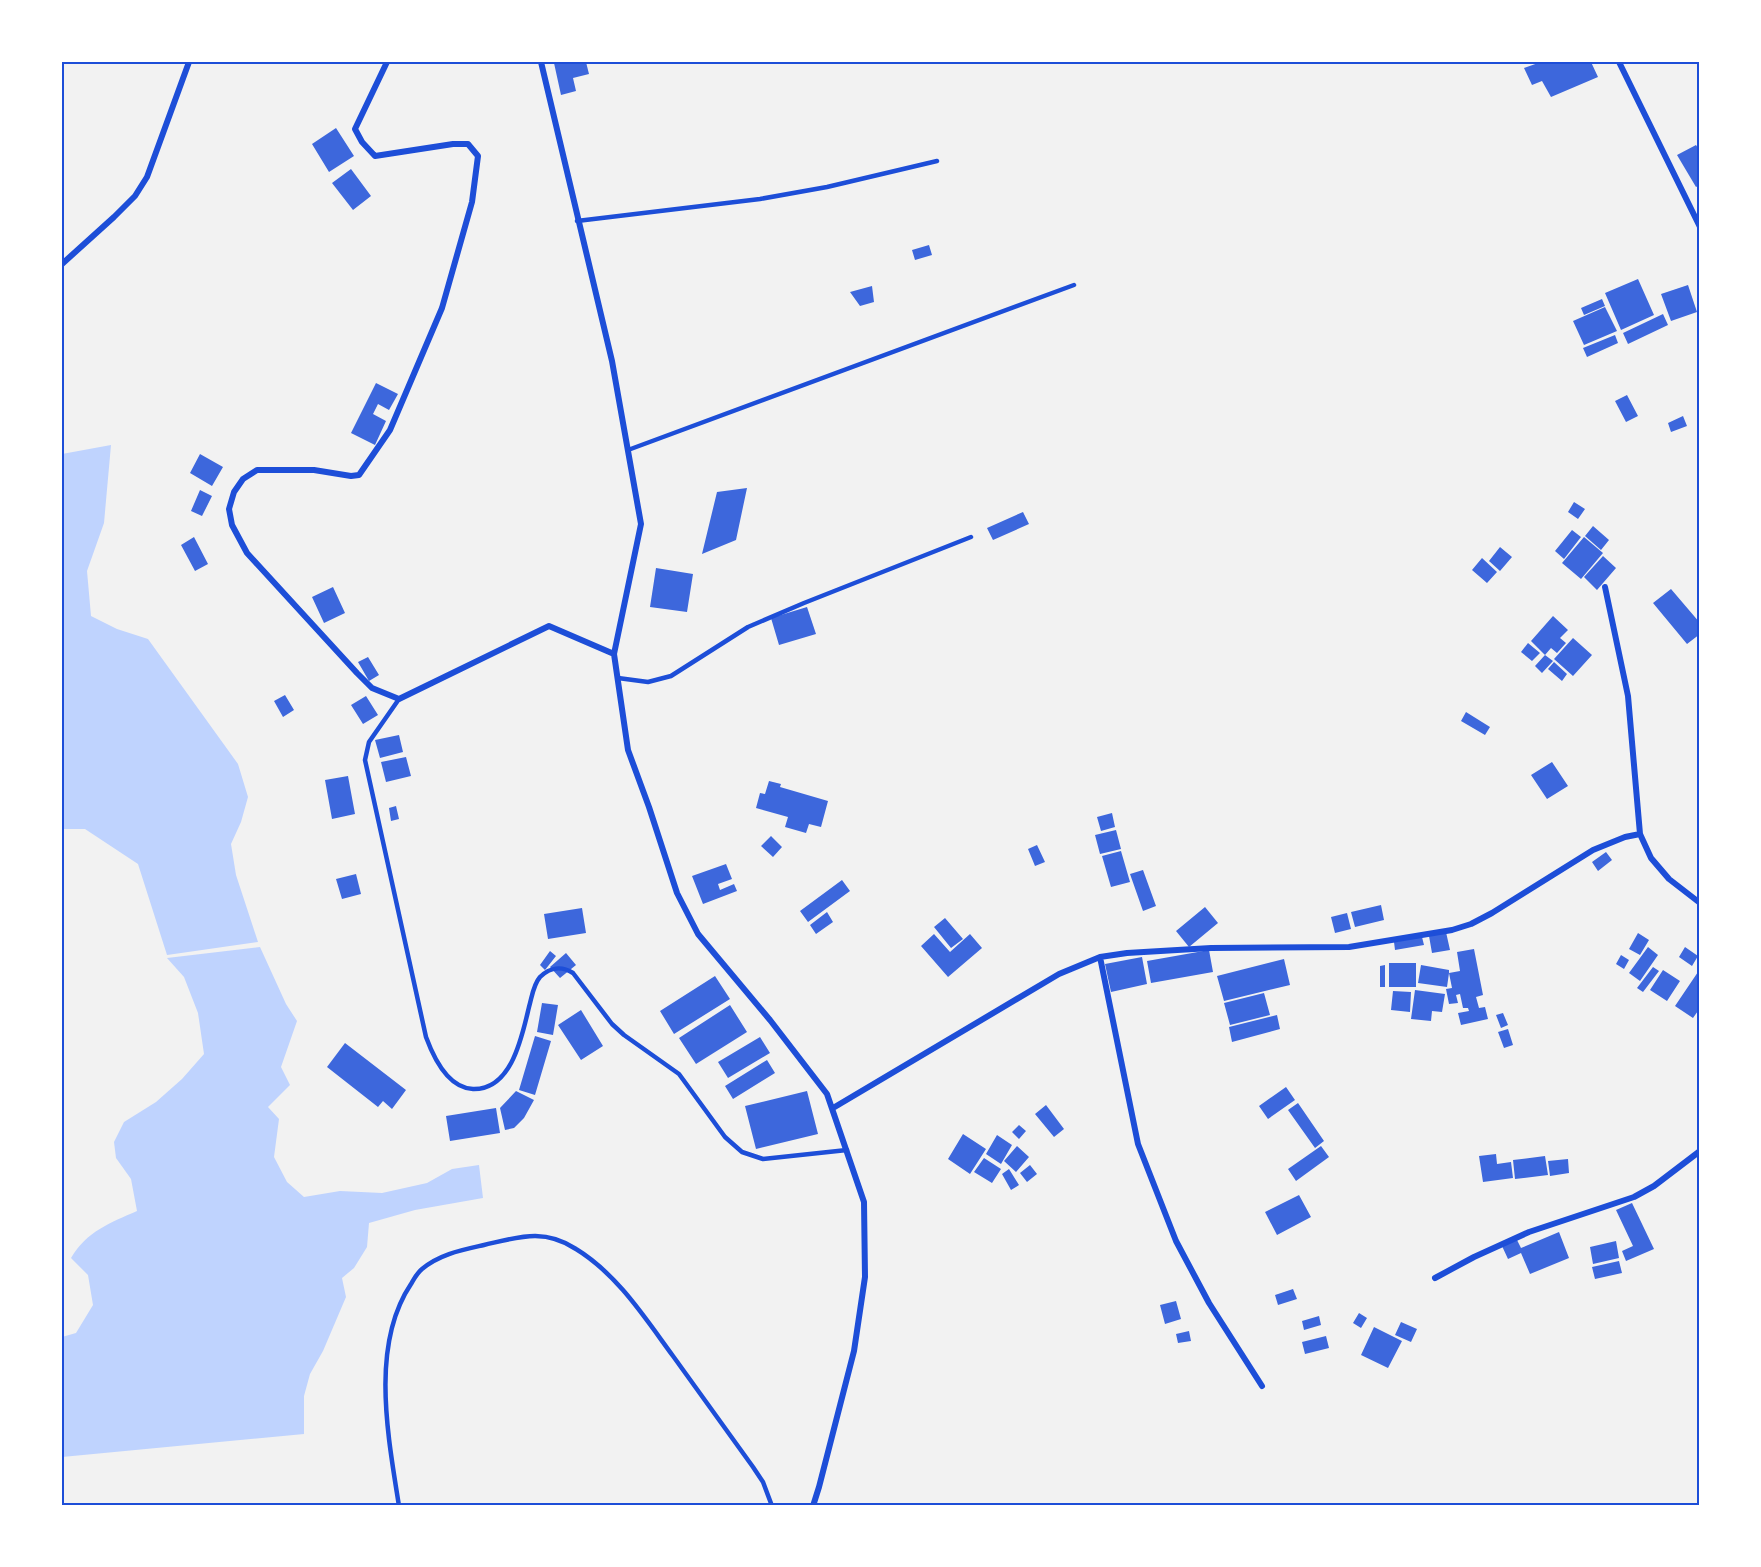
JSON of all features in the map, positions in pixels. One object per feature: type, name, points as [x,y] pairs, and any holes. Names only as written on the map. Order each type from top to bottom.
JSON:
[{"type":"street","points":[[62,264],[128,203],[147,177],[189,62]]},
{"type":"street","points":[[387,62],[355,129],[362,142],[375,156],[453,144],[468,144],[478,156],[472,202],[442,308],[390,430],[359,475],[351,476],[315,470],[257,470],[243,479],[234,492],[229,509],[232,525],[247,553],[372,688],[399,699],[549,627],[614,654]]},
{"type":"street","points":[[540,62],[612,361],[641,524],[614,654],[628,750],[649,807],[676,894],[698,934],[770,1020],[827,1094],[864,1202],[865,1277],[854,1351],[813,1506]]},
{"type":"street","points":[[1619,62],[1700,227]]},
{"type":"street","points":[[1605,587],[1628,696],[1640,834],[1651,858],[1669,879],[1700,903]]},
{"type":"street","points":[[833,1108],[1059,974],[1100,957],[1127,953],[1211,948],[1349,947],[1452,930],[1471,924],[1492,913],[1599,846],[1640,834]]},
{"type":"street","points":[[1100,957],[1138,1144],[1176,1241],[1209,1303],[1262,1386]]},
{"type":"street","points":[[1435,1278],[1529,1232],[1634,1197],[1700,1151]]},
{"type":"lane","points":[[577,221],[760,199],[827,187],[937,161]]},
{"type":"lane","points":[[628,450],[1074,285]]},
{"type":"lane","points":[[618,678],[648,682],[671,676],[747,627],[970,537]]},
{"type":"lane","points":[[399,699],[369,742],[365,760],[426,1037],[438,1062],[447,1073],[466,1089],[488,1086],[497,1080],[506,1072],[519,1044],[535,985],[546,972],[553,969],[566,969],[573,974],[612,1024],[679,1074],[725,1137],[742,1152],[763,1159],[847,1150]]},
{"type":"lane","points":[[399,1506],[391,1459],[385,1394],[389,1334],[401,1298],[420,1270],[445,1254],[526,1235],[553,1237],[576,1248],[603,1269],[634,1303],[753,1467],[763,1482],[772,1506]]},
{"type":"water","points":[[111,445],[104,523],[87,571],[91,616],[117,629],[148,639],[238,764],[248,797],[241,822],[231,844],[236,875],[258,942],[167,955],[138,864],[85,829],[62,829],[62,454]]},
{"type":"water","points":[[260,947],[286,1004],[297,1021],[281,1067],[290,1085],[268,1107],[279,1119],[274,1157],[287,1182],[304,1197],[340,1191],[382,1193],[427,1183],[452,1169],[479,1165],[483,1198],[415,1210],[369,1223],[367,1247],[354,1268],[342,1278],[346,1297],[323,1351],[310,1374],[304,1396],[304,1434],[62,1457],[62,1337],[76,1333],[93,1305],[88,1275],[71,1258],[92,1234],[137,1211],[131,1179],[116,1158],[114,1142],[124,1122],[156,1102],[182,1079],[204,1054],[198,1013],[184,977],[167,958]]},
{"type":"building","points":[[586,62],[589,74],[573,78],[576,91],[561,95],[554,63]]},
{"type":"building","points":[[1541,62],[1591,62],[1598,77],[1551,97],[1542,81],[1532,85],[1524,68]]},
{"type":"building","points":[[336,128],[354,156],[329,172],[312,144]]},
{"type":"building","points":[[1696,145],[1700,151],[1700,185],[1696,187],[1677,155]]},
{"type":"building","points":[[351,169],[371,196],[353,210],[332,183]]},
{"type":"building","points":[[929,245],[932,255],[915,260],[912,250]]},
{"type":"building","points":[[1638,279],[1654,315],[1621,330],[1605,293]]},
{"type":"building","points":[[1688,285],[1697,312],[1671,321],[1661,294]]},
{"type":"building","points":[[872,286],[874,302],[860,306],[850,292]]},
{"type":"building","points":[[1602,299],[1605,306],[1584,315],[1581,308]]},
{"type":"building","points":[[1605,307],[1617,331],[1584,345],[1573,321]]},
{"type":"building","points":[[1663,314],[1668,325],[1628,344],[1623,333]]},
{"type":"building","points":[[1615,335],[1618,343],[1587,357],[1583,348]]},
{"type":"building","points":[[376,383],[398,394],[389,410],[378,404],[373,414],[386,421],[375,445],[351,433]]},
{"type":"building","points":[[1627,395],[1638,416],[1626,422],[1615,401]]},
{"type":"building","points":[[1683,416],[1687,426],[1671,432],[1668,423]]},
{"type":"building","points":[[200,454],[223,467],[212,486],[190,473]]},
{"type":"building","points":[[747,488],[736,540],[702,554],[717,492]]},
{"type":"building","points":[[200,490],[212,496],[202,516],[191,511]]},
{"type":"building","points":[[1574,502],[1585,509],[1578,519],[1568,512]]},
{"type":"building","points":[[1023,512],[1029,524],[993,540],[987,528]]},
{"type":"building","points":[[1593,526],[1609,540],[1601,550],[1585,536]]},
{"type":"building","points":[[1572,530],[1581,537],[1564,559],[1555,551]]},
{"type":"building","points":[[194,537],[208,564],[195,571],[181,545]]},
{"type":"building","points":[[1584,537],[1603,553],[1581,579],[1562,563]]},
{"type":"building","points":[[1500,547],[1512,557],[1500,571],[1489,561]]},
{"type":"building","points":[[1603,556],[1616,568],[1597,590],[1584,577]]},
{"type":"building","points":[[1482,558],[1497,572],[1487,583],[1472,570]]},
{"type":"building","points":[[656,568],[693,574],[687,612],[650,607]]},
{"type":"building","points":[[333,587],[345,613],[324,623],[312,597]]},
{"type":"building","points":[[1671,589],[1700,623],[1700,634],[1687,644],[1653,603]]},
{"type":"building","points":[[807,607],[816,634],[779,645],[771,618]]},
{"type":"building","points":[[1553,616],[1568,630],[1560,638],[1566,643],[1557,653],[1551,648],[1545,655],[1531,641]]},
{"type":"building","points":[[1573,638],[1592,655],[1573,676],[1554,659]]},
{"type":"building","points":[[1528,643],[1540,653],[1532,661],[1521,652]]},
{"type":"building","points":[[1545,655],[1553,661],[1542,673],[1535,666]]},
{"type":"building","points":[[368,657],[379,675],[369,681],[358,662]]},
{"type":"building","points":[[1554,662],[1567,674],[1562,681],[1548,669]]},
{"type":"building","points":[[285,695],[294,710],[283,717],[274,701]]},
{"type":"building","points":[[366,696],[378,715],[363,724],[351,705]]},
{"type":"building","points":[[1466,712],[1490,727],[1485,735],[1461,721]]},
{"type":"building","points":[[399,735],[403,752],[380,758],[375,740]]},
{"type":"building","points":[[406,757],[411,776],[386,782],[381,762]]},
{"type":"building","points":[[1552,762],[1568,786],[1547,799],[1531,775]]},
{"type":"building","points":[[348,776],[355,814],[332,819],[325,780]]},
{"type":"building","points":[[769,781],[781,784],[780,787],[828,801],[821,827],[809,824],[806,833],[785,827],[788,817],[756,808],[760,793],[765,794]]},
{"type":"building","points":[[396,806],[399,819],[391,821],[389,808]]},
{"type":"building","points":[[1112,813],[1115,827],[1101,831],[1097,817]]},
{"type":"building","points":[[1116,830],[1121,849],[1100,854],[1095,835]]},
{"type":"building","points":[[771,836],[782,847],[773,857],[761,846]]},
{"type":"building","points":[[1037,845],[1045,862],[1035,866],[1028,849]]},
{"type":"building","points":[[1121,851],[1130,882],[1111,887],[1102,856]]},
{"type":"building","points":[[1606,852],[1612,860],[1598,871],[1592,862]]},
{"type":"building","points":[[726,864],[732,879],[718,884],[720,890],[734,884],[737,891],[703,904],[692,876]]},
{"type":"building","points":[[1143,870],[1156,906],[1143,911],[1130,874]]},
{"type":"building","points":[[356,874],[361,894],[342,899],[336,879]]},
{"type":"building","points":[[842,880],[850,891],[808,922],[800,911]]},
{"type":"building","points":[[1381,905],[1384,920],[1355,927],[1351,912]]},
{"type":"building","points":[[1205,907],[1218,923],[1189,947],[1176,931]]},
{"type":"building","points":[[582,908],[586,933],[548,939],[544,914]]},
{"type":"building","points":[[827,912],[833,922],[816,934],[810,925]]},
{"type":"building","points":[[1347,913],[1351,929],[1335,933],[1331,917]]},
{"type":"building","points":[[945,918],[963,939],[951,948],[934,927]]},
{"type":"building","points":[[1446,932],[1450,950],[1432,953],[1429,936]]},
{"type":"building","points":[[1638,933],[1649,940],[1640,955],[1629,949]]},
{"type":"building","points":[[934,934],[950,952],[970,934],[982,948],[948,977],[921,946]]},
{"type":"building","points":[[1422,937],[1424,945],[1395,950],[1394,942]]},
{"type":"building","points":[[1648,947],[1658,955],[1640,981],[1629,973]]},
{"type":"building","points":[[1685,947],[1698,956],[1692,966],[1679,957]]},
{"type":"building","points":[[1474,949],[1483,995],[1476,997],[1479,1008],[1485,1007],[1488,1019],[1461,1025],[1458,1013],[1469,1011],[1468,1008],[1463,1008],[1460,994],[1456,995],[1458,1003],[1449,1004],[1446,989],[1452,988],[1449,973],[1460,971],[1457,952]]},
{"type":"building","points":[[1209,950],[1213,972],[1151,983],[1147,961]]},
{"type":"building","points":[[550,951],[556,956],[545,970],[540,965]]},
{"type":"building","points":[[566,953],[576,965],[560,978],[550,967]]},
{"type":"building","points":[[1621,955],[1629,960],[1624,969],[1616,964]]},
{"type":"building","points":[[1142,957],[1147,984],[1111,992],[1105,964]]},
{"type":"building","points":[[1284,959],[1290,985],[1224,1001],[1217,976]]},
{"type":"building","points":[[1389,963],[1416,963],[1416,987],[1389,987]]},
{"type":"building","points":[[1385,965],[1385,987],[1380,987],[1380,966]]},
{"type":"building","points":[[1421,965],[1449,970],[1447,987],[1418,983]]},
{"type":"building","points":[[1653,967],[1659,971],[1643,992],[1637,988]]},
{"type":"building","points":[[1700,969],[1700,1008],[1693,1018],[1675,1006]]},
{"type":"building","points":[[1663,970],[1680,981],[1667,1001],[1650,990]]},
{"type":"building","points":[[715,976],[730,999],[674,1034],[660,1011]]},
{"type":"building","points":[[1415,990],[1445,994],[1442,1012],[1432,1011],[1431,1021],[1411,1019]]},
{"type":"building","points":[[1393,991],[1411,992],[1410,1012],[1391,1010]]},
{"type":"building","points":[[1264,993],[1270,1015],[1230,1025],[1224,1003]]},
{"type":"building","points":[[542,1003],[558,1005],[553,1035],[537,1032]]},
{"type":"building","points":[[730,1005],[747,1032],[696,1064],[679,1038]]},
{"type":"building","points":[[581,1010],[603,1046],[581,1060],[558,1025]]},
{"type":"building","points":[[1503,1013],[1508,1025],[1501,1028],[1496,1015]]},
{"type":"building","points":[[1277,1015],[1280,1029],[1232,1042],[1229,1027]]},
{"type":"building","points":[[1508,1029],[1513,1045],[1504,1048],[1498,1032]]},
{"type":"building","points":[[535,1036],[551,1041],[535,1095],[519,1090]]},
{"type":"building","points":[[760,1037],[770,1053],[728,1078],[718,1062]]},
{"type":"building","points":[[345,1043],[406,1090],[392,1109],[383,1101],[378,1107],[327,1067]]},
{"type":"building","points":[[767,1060],[775,1073],[733,1099],[725,1086]]},
{"type":"building","points":[[1286,1087],[1295,1100],[1268,1119],[1259,1106]]},
{"type":"building","points":[[516,1091],[534,1100],[524,1118],[514,1128],[505,1130],[500,1108]]},
{"type":"building","points":[[807,1091],[818,1134],[756,1149],[745,1106]]},
{"type":"building","points":[[1298,1103],[1324,1141],[1315,1148],[1288,1110]]},
{"type":"building","points":[[1046,1105],[1064,1129],[1054,1137],[1035,1114]]},
{"type":"building","points":[[496,1108],[500,1133],[450,1141],[446,1116]]},
{"type":"building","points":[[1019,1125],[1026,1131],[1019,1139],[1012,1132]]},
{"type":"building","points":[[963,1134],[986,1149],[970,1174],[948,1159]]},
{"type":"building","points":[[997,1135],[1012,1145],[1001,1164],[986,1154]]},
{"type":"building","points":[[1017,1146],[1029,1157],[1016,1172],[1004,1161]]},
{"type":"building","points":[[1321,1146],[1329,1157],[1296,1181],[1288,1169]]},
{"type":"building","points":[[1496,1154],[1497,1164],[1511,1162],[1513,1178],[1483,1182],[1479,1156]]},
{"type":"building","points":[[1545,1156],[1548,1175],[1515,1179],[1513,1160]]},
{"type":"building","points":[[984,1158],[1001,1169],[992,1183],[974,1172]]},
{"type":"building","points":[[1568,1159],[1569,1173],[1550,1176],[1548,1161]]},
{"type":"building","points":[[1030,1165],[1037,1174],[1027,1182],[1020,1173]]},
{"type":"building","points":[[1009,1169],[1019,1185],[1011,1190],[1002,1174]]},
{"type":"building","points":[[1299,1195],[1311,1217],[1277,1235],[1265,1212]]},
{"type":"building","points":[[1632,1203],[1654,1249],[1626,1261],[1622,1251],[1633,1246],[1616,1210]]},
{"type":"building","points":[[1559,1232],[1569,1258],[1530,1274],[1521,1253],[1508,1259],[1502,1246],[1517,1240],[1521,1248]]},
{"type":"building","points":[[1616,1241],[1619,1258],[1593,1264],[1590,1247]]},
{"type":"building","points":[[1619,1261],[1622,1273],[1595,1279],[1592,1267]]},
{"type":"building","points":[[1293,1289],[1297,1299],[1278,1305],[1275,1295]]},
{"type":"building","points":[[1176,1301],[1181,1319],[1165,1324],[1160,1305]]},
{"type":"building","points":[[1359,1313],[1367,1318],[1361,1328],[1353,1323]]},
{"type":"building","points":[[1319,1316],[1321,1325],[1304,1330],[1302,1321]]},
{"type":"building","points":[[1401,1322],[1417,1329],[1411,1342],[1395,1335]]},
{"type":"building","points":[[1374,1327],[1402,1341],[1388,1368],[1361,1355]]},
{"type":"building","points":[[1189,1331],[1191,1341],[1178,1343],[1176,1334]]},
{"type":"building","points":[[1326,1336],[1329,1348],[1305,1354],[1302,1342]]}]
